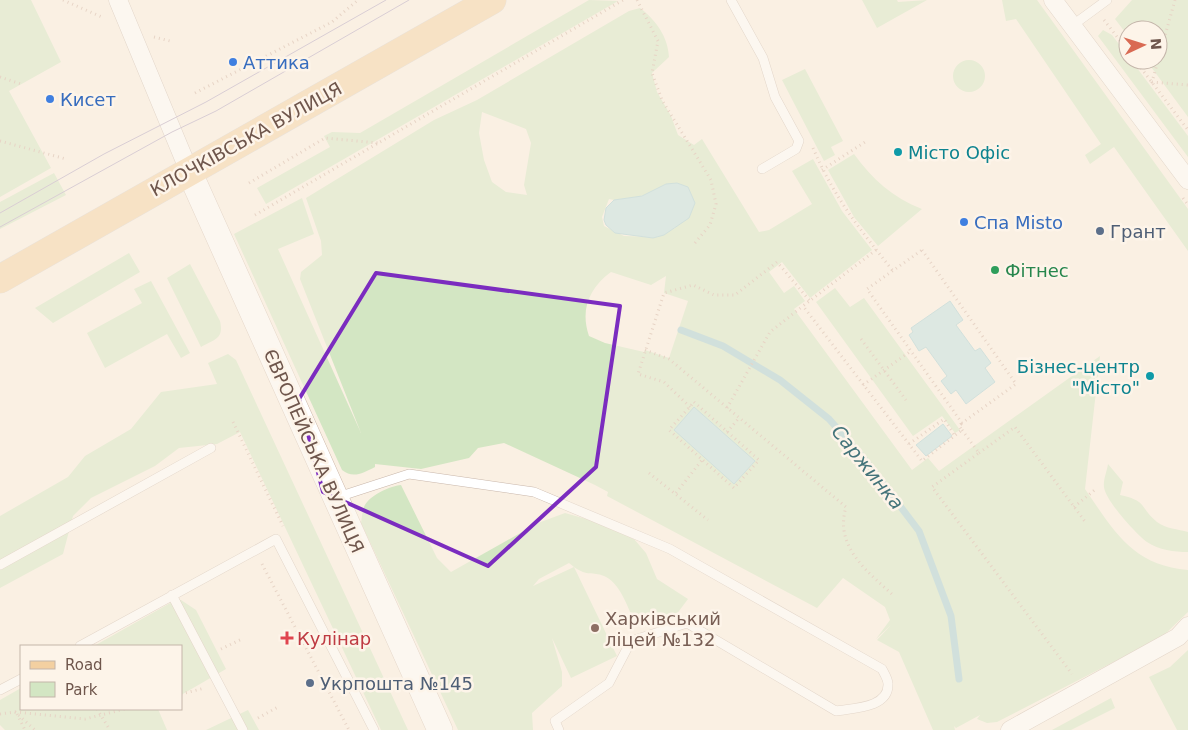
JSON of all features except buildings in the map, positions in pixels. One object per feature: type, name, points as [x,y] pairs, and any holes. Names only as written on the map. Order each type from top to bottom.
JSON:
[{"type":"main road","name":"КЛОЧКІВСЬКА ВУЛИЦЯ","points":[[0,279],[492,0]]},
{"type":"main road","name":"ЄВРОПЕЙСЬКА ВУЛИЦЯ","points":[[189,171],[440,730]]},
{"type":"street","points":[[118,0],[189,171]]},
{"type":"street","points":[[1053,0],[1188,180]]},
{"type":"street","points":[[1010,730],[1178,636],[1188,626]]},
{"type":"lane","points":[[731,0],[763,58],[776,97],[799,141],[796,148],[762,169]]},
{"type":"lane","points":[[1072,25],[1107,0]]},
{"type":"lane","points":[[0,565],[211,448]]},
{"type":"lane","points":[[336,498],[410,474],[534,492],[670,549],[882,669],[888,683],[885,695],[872,705],[836,712],[687,623],[631,641],[609,684],[555,721],[559,730]]},
{"type":"lane","points":[[82,645],[276,539],[374,730]]},
{"type":"lane","points":[[172,595],[243,730]]},
{"type":"lane","points":[[0,690],[20,680]]},
{"type":"path","points":[[195,94],[332,22],[358,0]]},
{"type":"path","points":[[255,215],[623,0]]},
{"type":"path","points":[[637,0],[658,41],[652,73],[662,100],[711,180],[716,204],[710,225],[694,244]]},
{"type":"path","points":[[1152,82],[1175,0]]},
{"type":"path","points":[[1096,8],[1118,38]]},
{"type":"path","points":[[1143,70],[1188,130]]},
{"type":"path","points":[[0,77],[21,84]]},
{"type":"path","points":[[1152,82],[1188,85]]},
{"type":"path","points":[[249,183],[325,138],[379,143]]},
{"type":"path","points":[[0,141],[66,159]]},
{"type":"path","points":[[809,141],[822,170],[843,208],[893,271]]},
{"type":"path","points":[[822,170],[865,142]]},
{"type":"path","points":[[727,408],[770,332],[876,250]]},
{"type":"path","points":[[962,423],[867,289],[922,250],[1016,384],[959,426],[979,453]]},
{"type":"path","points":[[690,407],[664,382],[638,374],[664,293],[693,286],[714,295],[730,297],[740,293],[777,262],[810,301]]},
{"type":"path","points":[[803,306],[922,461],[962,430]]},
{"type":"path","points":[[860,339],[906,400]]},
{"type":"path","points":[[645,350],[669,360],[846,507],[844,530],[855,559],[894,596]]},
{"type":"path","points":[[863,385],[911,351]]},
{"type":"path","points":[[694,402],[728,432],[759,460],[734,488],[669,430],[694,402]]},
{"type":"path","points":[[728,432],[740,418]]},
{"type":"path","points":[[909,444],[944,419],[955,436]]},
{"type":"path","points":[[233,422],[280,518]]},
{"type":"path","points":[[1083,689],[932,487],[1015,427],[1086,523]]},
{"type":"path","points":[[676,493],[702,460]]},
{"type":"path","points":[[649,473],[708,520]]},
{"type":"path","points":[[1074,507],[1097,488]]},
{"type":"path","points":[[255,551],[349,730]]},
{"type":"path","points":[[221,649],[242,638]]},
{"type":"path","points":[[182,694],[219,684]]},
{"type":"path","points":[[258,718],[278,707]]},
{"type":"path","points":[[98,710],[110,730]]},
{"type":"path","points":[[0,714],[15,712],[84,719],[121,710]]},
{"type":"path","points":[[15,712],[25,730]]},
{"type":"path","points":[[15,712],[35,730]]},
{"type":"highlighted area","points":[[376,273],[620,306],[596,467],[488,566],[323,492],[299,399]]},
{"type":"green space","points":[[0,0],[31,0],[61,62],[9,91],[51,168],[0,197]]},
{"type":"green space","points":[[589,0],[618,1],[266,204],[257,188],[330,147],[324,136],[332,132],[360,133]]},
{"type":"green space","points":[[862,0],[897,0],[898,2],[927,0],[877,28]]},
{"type":"green space","points":[[1002,0],[1037,0],[1188,209],[1188,251],[1114,147],[1090,164],[1085,155],[1101,144],[1016,19],[1006,21]]},
{"type":"green space","points":[[1132,0],[1188,0],[1188,117],[1153,70],[1168,70],[1168,20],[1118,20],[1118,23],[1115,19]]},
{"type":"green space","points":[[640,8],[656,24],[664,36],[669,57],[652,73],[657,92],[671,116],[678,135],[694,145],[702,139],[759,232],[769,230],[812,204],[792,171],[813,159],[842,211],[872,250],[810,298],[782,262],[769,272],[784,293],[794,286],[805,301],[794,309],[912,470],[928,458],[939,471],[1100,356],[1085,489],[1105,519],[1126,543],[1138,553],[1152,561],[1169,567],[1188,570],[1188,612],[1162,637],[997,722],[987,723],[977,719],[980,715],[956,728],[954,726],[955,730],[933,730],[899,652],[877,640],[891,625],[876,639],[890,620],[885,607],[843,578],[817,608],[607,496],[608,492],[595,485],[504,443],[478,448],[469,458],[421,469],[375,464],[375,467],[354,475],[342,470],[234,234],[302,198],[314,234],[278,249],[361,433],[300,279],[301,272],[322,255],[321,241],[306,198],[434,120],[477,100],[629,11]],"holes":[[[482,112],[526,129],[531,143],[524,185],[527,195],[506,192],[492,182],[484,160],[479,133]],[[666,184],[675,228],[658,237],[624,236],[604,226],[602,217],[609,199],[624,200],[646,194]],[[611,272],[651,285],[666,276],[664,293],[688,301],[669,358],[645,350],[644,352],[605,343],[589,336],[586,326],[588,300],[603,278]]]},
{"type":"green space","points":[[1103,30],[1112,35],[1118,43],[1118,63],[1098,36]]},
{"type":"green space","points":[[969,60],[975,61],[980,65],[984,70],[984,82],[980,87],[975,91],[969,92],[963,91],[958,87],[954,82],[953,76],[954,70],[958,65],[963,61]]},
{"type":"green space","points":[[805,69],[843,141],[831,147],[835,155],[824,161],[782,80]]},
{"type":"green space","points":[[1123,70],[1138,70],[1188,136],[1188,157]]},
{"type":"green space","points":[[854,154],[868,172],[884,187],[911,205],[922,209],[878,246],[854,217],[828,170]]},
{"type":"green space","points":[[54,173],[66,195],[0,229],[0,202]]},
{"type":"green space","points":[[129,253],[140,272],[53,323],[35,308]]},
{"type":"green space","points":[[190,264],[220,321],[221,327],[221,332],[217,338],[201,347],[167,278]]},
{"type":"green space","points":[[151,281],[190,353],[181,358],[167,334],[105,368],[87,333],[142,303],[134,289]]},
{"type":"green space","points":[[835,288],[850,307],[864,298],[960,430],[955,433],[942,416],[913,436],[816,302]]},
{"type":"green space","points":[[228,354],[236,360],[408,730],[381,730],[240,432],[217,444],[179,448],[155,466],[91,498],[73,516],[63,554],[0,588],[0,516],[68,477],[85,456],[131,429],[161,392],[217,384],[208,363]]},
{"type":"green space","points":[[1108,464],[1123,482],[1120,495],[1139,502],[1157,522],[1188,532],[1188,552],[1177,552],[1156,547],[1142,538],[1129,525],[1106,493],[1104,481]]},
{"type":"green space","points":[[401,485],[437,558],[451,572],[538,523],[565,513],[604,524],[634,539],[646,553],[657,579],[688,599],[676,615],[642,618],[631,614],[620,592],[609,579],[604,576],[583,572],[574,567],[617,656],[571,678],[552,638],[562,672],[562,686],[532,713],[533,730],[458,730],[361,523],[366,503],[380,492]],"holes":[[[569,563],[574,567],[533,586],[539,579]]]},
{"type":"green space","points":[[181,600],[196,610],[226,669],[182,694],[182,645],[96,645],[172,602]]},
{"type":"green space","points":[[1188,650],[1188,730],[1177,730],[1149,677],[1170,667]]},
{"type":"green space","points":[[20,689],[20,710],[158,710],[167,730],[5,730],[0,725],[0,700]]},
{"type":"green space","points":[[1111,698],[1115,708],[1071,730],[1052,730]]},
{"type":"green space","points":[[248,710],[259,730],[206,730]]},
{"type":"water","points":[[677,183],[688,187],[695,203],[689,218],[664,235],[653,238],[615,233],[606,225],[604,220],[606,208],[614,200],[642,196],[666,184]]},
{"type":"water","points":[[950,301],[963,320],[956,325],[975,351],[980,348],[991,363],[985,368],[995,382],[966,404],[956,390],[951,394],[941,381],[947,376],[926,347],[919,351],[909,335],[913,332],[911,328]]},
{"type":"water","points":[[694,407],[755,461],[734,484],[674,430]]},
{"type":"water","points":[[943,424],[952,436],[926,456],[916,445]]},
{"type":"waterway","name":"Саржинка","points":[[681,330],[723,346],[780,380],[829,419],[865,460],[919,531],[951,616],[959,679]]},
{"type":"tram line","points":[[0,213],[104,154],[206,102],[386,0]]},
{"type":"tram line","points":[[0,227],[172,132],[216,111],[409,0]]},
{"type":"place","name":"Аттика","points":[[233,62]]},
{"type":"place","name":"Кисет","points":[[50,99]]},
{"type":"place","name":"Місто Офіс","points":[[898,152]]},
{"type":"place","name":"Спа Misto","points":[[964,222]]},
{"type":"place","name":"Грант","points":[[1100,231]]},
{"type":"place","name":"Фітнес","points":[[995,270]]},
{"type":"place","name":"Бізнес-центр \"Місто\"","points":[[1150,376]]},
{"type":"place","name":"Харківський ліцей №132","points":[[595,628]]},
{"type":"place","name":"Кулінар","points":[[287,638]]},
{"type":"place","name":"Укрпошта №145","points":[[310,683]]}]
